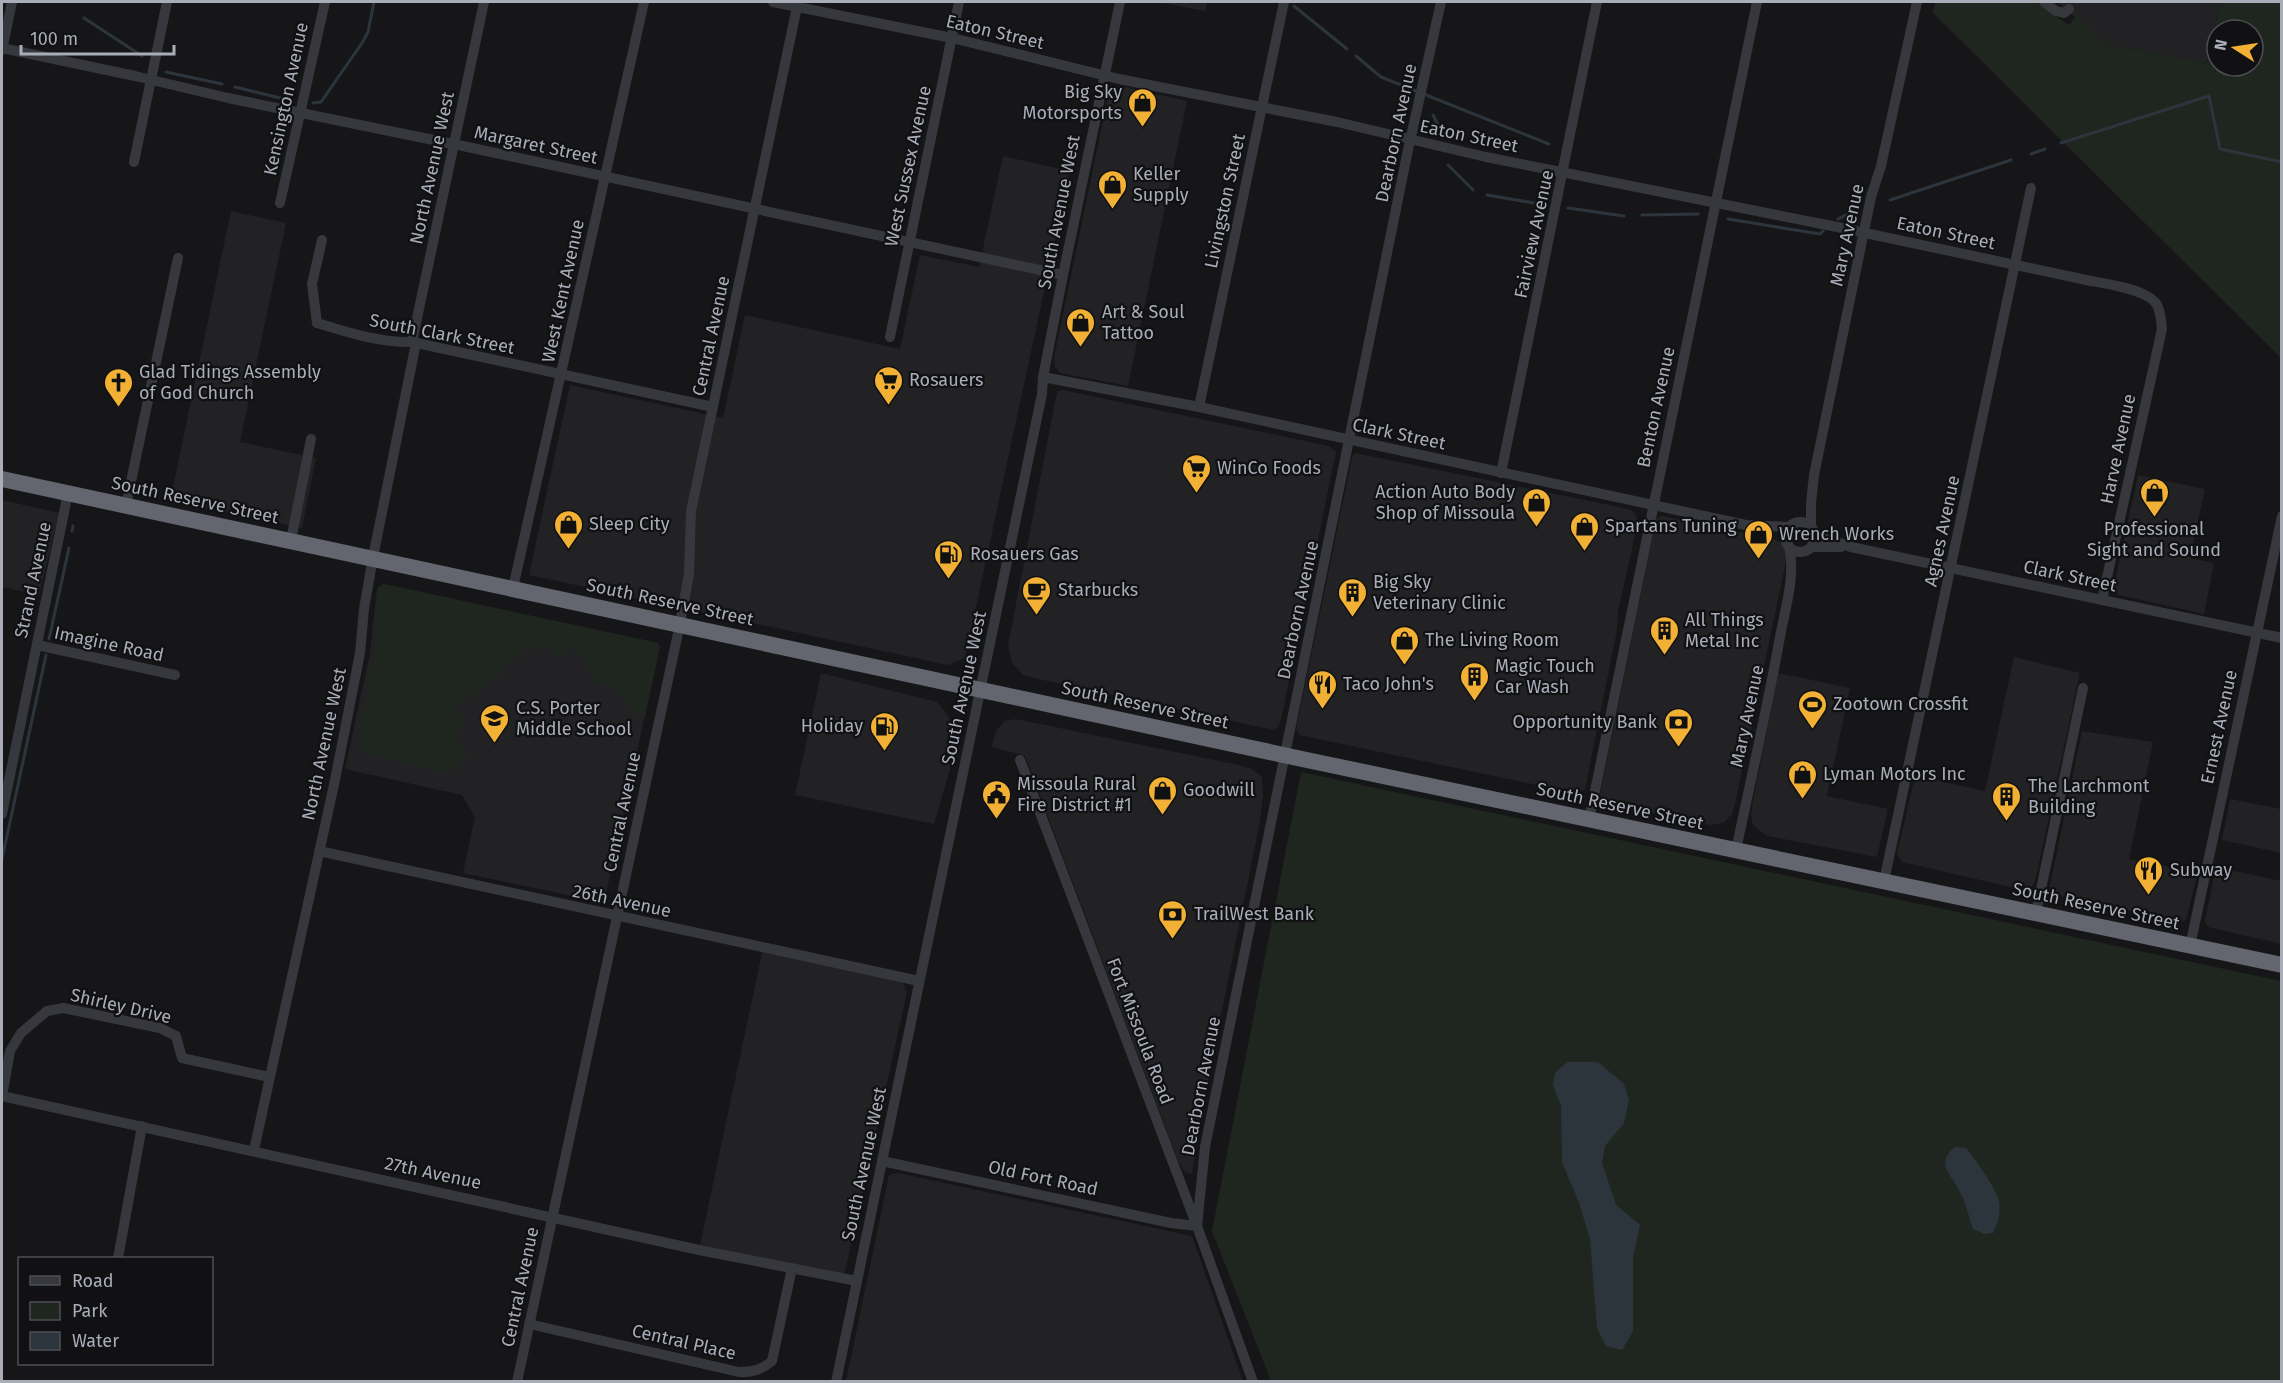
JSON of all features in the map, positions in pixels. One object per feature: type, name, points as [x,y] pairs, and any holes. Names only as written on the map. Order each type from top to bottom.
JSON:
[{"type":"highway","name":"South Reserve Street","points":[[2,478],[1284,755],[2282,965]]},
{"type":"street","points":[[2,48],[12,2]]},
{"type":"street","points":[[134,162],[167,2]]},
{"type":"street","name":"Kensington Avenue","points":[[280,203],[324,2]]},
{"type":"street","name":"North Avenue West","points":[[254,1150],[360,653],[364,609],[373,557],[484,2]]},
{"type":"street","name":"West Kent Avenue","points":[[513,588],[644,2]]},
{"type":"street","name":"Eaton Street","points":[[773,2],[798,4],[1105,75],[1262,106],[1410,141],[2131,290],[2150,298],[2157,304]]},
{"type":"street","name":"West Sussex Avenue","points":[[890,337],[959,2]]},
{"type":"street","name":"South Avenue West","points":[[836,1382],[1042,394],[1043,377],[1063,276],[1120,2]]},
{"type":"street","name":"Livingston Street","points":[[1199,408],[1284,2]]},
{"type":"street","name":"Dearborn Avenue","points":[[1197,1226],[1205,1147],[1410,141],[1441,2]]},
{"type":"street","name":"Fairview Avenue","points":[[1501,473],[1597,2]]},
{"type":"street","name":"Benton Avenue","points":[[1589,820],[1757,2]]},
{"type":"street","name":"Mary Avenue","points":[[1813,530],[1810,503],[1814,475],[1871,196],[1881,166],[1916,2]]},
{"type":"street","points":[[2044,2],[2056,11],[2064,13],[2069,9]]},
{"type":"street","name":"Central Avenue","points":[[517,1382],[680,624],[689,574],[690,517],[798,4]]},
{"type":"street","name":"Margaret Street","points":[[2,48],[1063,276]]},
{"type":"street","name":"Agnes Avenue","points":[[1884,881],[2031,188]]},
{"type":"street","name":"South Clark Street","points":[[322,240],[312,284],[317,322],[338,330],[399,343],[414,343],[713,407]]},
{"type":"street","points":[[126,505],[178,258]]},
{"type":"street","name":"Harve Avenue","points":[[2102,600],[2162,328],[2157,304]]},
{"type":"street","name":"Clark Street","points":[[1043,377],[1199,408],[1746,525]]},
{"type":"street","points":[[291,540],[311,439]]},
{"type":"street","name":"Mary Avenue","points":[[1793,525],[1814,475]]},
{"type":"street","name":"Strand Avenue","points":[[2,814],[68,493]]},
{"type":"street","name":"Ernest Avenue","points":[[2190,946],[2282,516]]},
{"type":"street","points":[[1746,525],[1793,525],[1813,530],[1809,548],[1796,568],[1789,588]]},
{"type":"street","points":[[1746,525],[1798,551],[1809,548]]},
{"type":"street","points":[[1789,588],[1791,555],[1786,532],[1793,525]]},
{"type":"street","name":"Clark Street","points":[[1813,530],[1851,547]]},
{"type":"street","name":"Clark Street","points":[[1809,548],[1851,547],[2282,638]]},
{"type":"street","name":"Mary Avenue","points":[[1736,850],[1789,588]]},
{"type":"street","name":"Imagine Road","points":[[37,645],[175,675]]},
{"type":"street","points":[[2036,913],[2083,688]]},
{"type":"street","name":"Fort Missoula Road","points":[[1020,760],[1197,1226],[1253,1382]]},
{"type":"street","name":"26th Avenue","points":[[319,851],[919,981]]},
{"type":"street","name":"Shirley Drive","points":[[2,1096],[10,1051],[21,1032],[47,1011],[63,1008],[160,1028],[176,1036],[182,1058],[269,1077]]},
{"type":"street","name":"27th Avenue","points":[[2,1096],[699,1250],[857,1281]]},
{"type":"street","points":[[118,1257],[142,1126]]},
{"type":"street","name":"Old Fort Road","points":[[882,1161],[1197,1226]]},
{"type":"street","name":"Central Place","points":[[529,1324],[740,1372],[753,1372],[772,1361],[792,1268]]},
{"type":"shaded area","points":[[1157,2],[1207,2],[1205,11]]},
{"type":"shaded area","points":[[2057,2],[2220,2],[2217,18],[2205,18],[2205,63],[2107,44]]},
{"type":"shaded area","points":[[1121,86],[1187,101],[1128,386],[1060,373],[1055,367],[1054,358],[1108,96],[1115,87]]},
{"type":"shaded area","points":[[1003,156],[1070,171],[965,658],[948,665],[529,575],[570,385],[723,418],[745,315],[900,349],[920,255],[979,267]]},
{"type":"shaded area","points":[[231,211],[286,223],[240,442],[316,458],[302,528],[170,501]]},
{"type":"shaded area","points":[[1063,390],[1329,446],[1336,452],[1278,727],[1273,730],[1034,678],[1023,675],[1012,663],[1008,645],[1056,397],[1058,391]]},
{"type":"shaded area","points":[[1355,453],[1629,509],[1635,514],[1638,521],[1618,612],[1617,630],[1585,789],[1570,792],[1299,735],[1296,729],[1352,458]]},
{"type":"shaded area","points":[[2138,475],[2205,489],[2190,558],[2214,563],[2204,614],[2116,593],[2114,586]]},
{"type":"shaded area","points":[[2,500],[59,513],[39,595],[2,587]]},
{"type":"shaded area","points":[[1662,516],[1773,539],[1780,542],[1788,552],[1735,804],[1732,814],[1723,823],[1710,825],[1606,803],[1600,795],[1655,523],[1656,519]]},
{"type":"shaded area","name":"C.S. Porter Middle School","points":[[384,584],[654,642],[660,646],[604,903],[463,873],[475,817],[462,795],[345,769],[370,653],[378,587]]},
{"type":"shaded area","points":[[2014,657],[2080,673],[2035,882],[2030,889],[2024,890],[1902,862],[1897,854],[1915,776],[1985,791]]},
{"type":"shaded area","points":[[821,673],[937,702],[948,716],[953,732],[955,752],[934,824],[795,795]]},
{"type":"shaded area","points":[[1778,673],[1850,688],[1827,796],[1888,809],[1877,857],[1767,836],[1753,825],[1751,815],[1753,801]]},
{"type":"shaded area","points":[[1016,719],[1239,765],[1252,769],[1262,777],[1263,796],[1260,821],[1199,1125],[1192,1174],[1185,1172],[1179,1163],[1025,756],[992,747],[996,731],[1005,721]]},
{"type":"shaded area","points":[[2082,731],[2153,742],[2129,859],[2198,872],[2186,920],[2181,922],[2119,909],[2053,894],[2049,890]]},
{"type":"shaded area","points":[[2230,799],[2281,809],[2281,853],[2222,840]]},
{"type":"shaded area","points":[[2216,867],[2281,881],[2281,944],[2208,927],[2205,921]]},
{"type":"shaded area","points":[[763,948],[901,978],[907,993],[843,1280],[699,1250]]},
{"type":"shaded area","points":[[898,1173],[1192,1236],[1243,1381],[846,1381],[889,1175]]},
{"type":"green space","points":[[1935,2],[2036,2],[2069,25],[2077,15],[2107,44],[2205,63],[2205,78],[2265,78],[2265,18],[2217,18],[2220,2],[2281,2],[2281,358],[1933,13]]},
{"type":"green space","points":[[384,584],[658,643],[660,646],[645,717],[627,711],[628,705],[617,688],[597,683],[575,646],[557,657],[543,644],[534,652],[529,647],[503,668],[504,672],[456,707],[466,726],[455,736],[469,757],[447,773],[363,753],[358,738],[366,702],[378,621],[376,597],[378,587]]},
{"type":"green space","points":[[1301,772],[2281,981],[2281,1381],[1271,1381],[1212,1231]]},
{"type":"water","points":[[1567,1062],[1598,1062],[1624,1084],[1629,1100],[1624,1123],[1605,1146],[1602,1163],[1616,1205],[1640,1225],[1633,1258],[1633,1331],[1622,1350],[1606,1346],[1597,1328],[1590,1239],[1579,1203],[1562,1162],[1561,1106],[1553,1085],[1555,1073]]},
{"type":"water","points":[[1955,1147],[1966,1148],[1997,1195],[2000,1205],[1998,1222],[1993,1233],[1984,1234],[1973,1229],[1962,1197],[1945,1164],[1949,1153]]},
{"type":"waterway","points":[[313,103],[321,102],[362,43],[368,32],[374,2]]},
{"type":"waterway","points":[[1294,6],[1347,49]]},
{"type":"waterway","points":[[84,18],[142,56]]},
{"type":"waterway","points":[[1356,56],[1381,77],[1549,144]]},
{"type":"waterway","points":[[166,72],[222,84]]},
{"type":"waterway","points":[[235,87],[292,101]]},
{"type":"waterway","points":[[2061,143],[2209,96],[2220,149],[2282,162]]},
{"type":"waterway","points":[[1433,115],[1444,137]]},
{"type":"waterway","points":[[2031,154],[2045,149]]},
{"type":"waterway","points":[[1890,200],[2011,160]]},
{"type":"waterway","points":[[1448,165],[1473,190]]},
{"type":"waterway","points":[[1487,195],[1546,205]]},
{"type":"waterway","points":[[1568,208],[1624,216]]},
{"type":"waterway","points":[[1838,219],[1857,209]]},
{"type":"waterway","points":[[1642,215],[1698,214]]},
{"type":"waterway","points":[[1728,219],[1820,234],[1823,231]]},
{"type":"waterway","points":[[72,531],[73,526]]},
{"type":"waterway","points":[[49,639],[69,548]]},
{"type":"waterway","points":[[2,859],[46,655]]},
{"type":"place","name":"Big Sky Motorsports","points":[[1143,128]]},
{"type":"place","name":"Keller Supply","points":[[1112,210]]},
{"type":"place","name":"Art & Soul Tattoo","points":[[1081,348]]},
{"type":"place","name":"Rosauers","points":[[888,406]]},
{"type":"place","name":"Glad Tidings Assembly of God Church","points":[[118,408]]},
{"type":"place","name":"WinCo Foods","points":[[1196,494]]},
{"type":"place","name":"Professional Sight and Sound","points":[[2154,518]]},
{"type":"place","name":"Action Auto Body Shop of Missoula","points":[[1536,528]]},
{"type":"place","name":"Sleep City","points":[[568,550]]},
{"type":"place","name":"Spartans Tuning","points":[[1584,552]]},
{"type":"place","name":"Wrench Works","points":[[1758,560]]},
{"type":"place","name":"Rosauers Gas","points":[[949,580]]},
{"type":"place","name":"Starbucks","points":[[1037,616]]},
{"type":"place","name":"Big Sky Veterinary Clinic","points":[[1352,618]]},
{"type":"place","name":"All Things Metal Inc","points":[[1664,656]]},
{"type":"place","name":"The Living Room","points":[[1404,666]]},
{"type":"place","name":"Magic Touch Car Wash","points":[[1474,702]]},
{"type":"place","name":"Taco John's","points":[[1322,710]]},
{"type":"place","name":"Zootown Crossfit","points":[[1812,730]]},
{"type":"place","name":"C.S. Porter Middle School","points":[[495,744]]},
{"type":"place","name":"Opportunity Bank","points":[[1678,748]]},
{"type":"place","name":"Holiday","points":[[884,752]]},
{"type":"place","name":"Lyman Motors Inc","points":[[1802,800]]},
{"type":"place","name":"Goodwill","points":[[1162,816]]},
{"type":"place","name":"Missoula Rural Fire District #1","points":[[996,820]]},
{"type":"place","name":"The Larchmont Building","points":[[2007,822]]},
{"type":"place","name":"Subway","points":[[2149,896]]},
{"type":"place","name":"TrailWest Bank","points":[[1173,940]]}]
